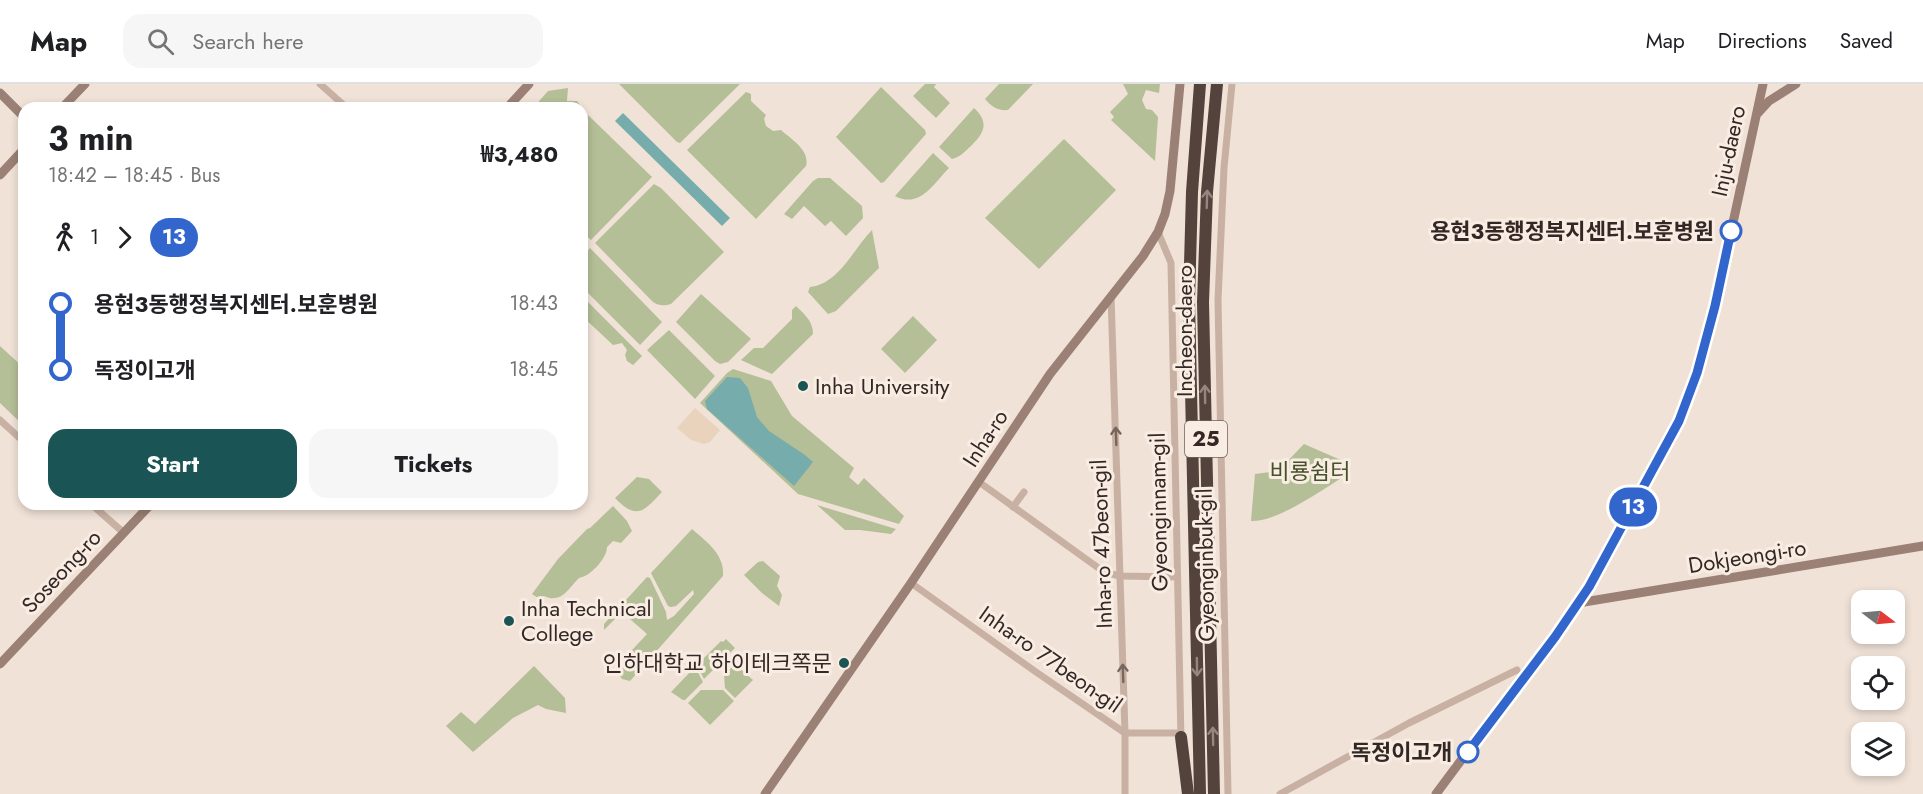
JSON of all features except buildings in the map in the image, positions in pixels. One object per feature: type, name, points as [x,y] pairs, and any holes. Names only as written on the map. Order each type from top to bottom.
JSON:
[{"type":"highway","name":"Incheon-daero","points":[[1200,84],[1192,192],[1189,300],[1200,794]]},
{"type":"highway","name":"Incheon-daero","points":[[1214,794],[1203,302],[1207,192],[1217,84]]},
{"type":"highway","points":[[1181,735],[1188,794]]},
{"type":"main road","points":[[68,102],[85,84]]},
{"type":"main road","points":[[512,102],[529,84]]},
{"type":"main road","name":"Inha-ro","points":[[765,794],[979,483],[1050,374],[1143,256],[1158,232],[1170,190],[1180,84]]},
{"type":"main road","name":"Inju-daero","points":[[1436,794],[1578,603],[1601,567],[1679,421],[1697,373],[1715,306],[1763,84]]},
{"type":"main road","points":[[1756,115],[1769,101],[1796,84]]},
{"type":"main road","points":[[0,93],[18,111]]},
{"type":"main road","points":[[0,175],[18,156]]},
{"type":"main road","name":"Soseong-ro","points":[[0,664],[145,510]]},
{"type":"main road","name":"Dokjeongi-ro","points":[[1578,603],[1923,546]]},
{"type":"street","points":[[320,84],[340,102]]},
{"type":"street","name":"Gyeonginbuk-gil","points":[[1228,794],[1218,300],[1224,168],[1232,84]]},
{"type":"street","name":"Gyeonginnam-gil","points":[[1158,232],[1171,262],[1182,794]]},
{"type":"street","name":"Inha-ro 47beon-gil","points":[[1111,294],[1125,794]]},
{"type":"street","points":[[0,420],[18,436]]},
{"type":"street","points":[[979,483],[1104,572],[1120,576],[1177,577]]},
{"type":"street","points":[[1013,507],[1024,492]]},
{"type":"street","points":[[98,510],[124,533]]},
{"type":"street","name":"Inha-ro 77beon-gil","points":[[911,583],[1125,733],[1181,735]]},
{"type":"street","points":[[1280,794],[1409,723],[1517,670],[1534,665]]},
{"type":"street","points":[[1517,670],[1521,672],[1522,680]]},
{"type":"green space","points":[[619,84],[740,84],[680,143]]},
{"type":"green space","points":[[925,84],[936,84],[934,87],[950,103],[936,118],[913,96]]},
{"type":"green space","points":[[999,84],[1033,84],[1008,110],[1001,110],[985,99]]},
{"type":"green space","points":[[1123,84],[1160,84],[1159,93],[1146,90],[1142,100],[1146,109],[1152,110],[1158,117],[1155,161],[1111,120],[1114,117],[1110,112],[1128,94]]},
{"type":"green space","points":[[881,87],[925,130],[926,134],[881,183],[836,137]]},
{"type":"green space","points":[[568,88],[567,101],[578,102],[538,102],[548,91]]},
{"type":"green space","points":[[746,92],[751,94],[751,101],[766,115],[764,119],[766,126],[773,131],[781,130],[803,150],[807,160],[806,166],[756,219],[687,150]]},
{"type":"green space","points":[[974,108],[982,118],[984,127],[965,152],[952,159],[939,147]]},
{"type":"green space","points":[[588,115],[652,177],[591,240],[588,237]]},
{"type":"green space","points":[[1064,139],[1116,190],[1039,269],[985,218]]},
{"type":"green space","points":[[933,153],[949,168],[919,197],[904,199],[895,196]]},
{"type":"green space","points":[[818,178],[830,178],[862,206],[863,218],[846,236],[831,221],[825,226],[804,206],[792,219],[784,214]]},
{"type":"green space","points":[[654,184],[661,188],[724,252],[671,304],[664,305],[653,302],[595,243]]},
{"type":"green space","points":[[872,230],[879,268],[836,311],[828,314],[808,292],[810,287],[820,284],[838,272]]},
{"type":"green space","points":[[590,248],[662,322],[640,345],[588,293],[588,250]]},
{"type":"green space","points":[[701,294],[751,339],[728,362],[720,364],[715,361],[676,322]]},
{"type":"green space","points":[[588,302],[642,356],[633,365],[627,361],[625,355],[627,350],[622,343],[613,345],[588,322]]},
{"type":"green space","points":[[796,306],[810,322],[813,334],[772,374],[741,360],[754,348],[763,348],[792,319],[792,310]]},
{"type":"green space","points":[[913,316],[937,340],[905,373],[881,349]]},
{"type":"green space","points":[[669,330],[715,376],[695,399],[647,350]]},
{"type":"green space","points":[[0,346],[18,362],[18,420],[0,403]]},
{"type":"green space","points":[[733,369],[771,381],[792,416],[854,468],[849,477],[858,485],[864,478],[904,516],[899,524],[798,494],[700,403]]},
{"type":"green space","name":"비룡쉼터","points":[[1304,444],[1350,464],[1351,472],[1288,510],[1262,520],[1251,521],[1255,474],[1278,471]]},
{"type":"green space","points":[[637,477],[649,479],[662,492],[640,511],[629,509],[615,498]]},
{"type":"green space","points":[[817,505],[896,529],[891,534],[845,530]]},
{"type":"green space","points":[[613,506],[627,521],[632,531],[621,543],[613,541],[607,547],[597,567],[579,578],[559,597],[538,598],[532,594],[558,559]]},
{"type":"green space","points":[[692,529],[718,555],[723,568],[723,576],[630,681],[622,679],[618,673],[621,662],[647,634],[622,612],[604,630],[604,624],[647,577],[650,578],[666,612],[667,620],[674,616],[694,594],[693,590],[676,606],[668,606],[651,573]]},
{"type":"green space","points":[[763,561],[780,576],[777,586],[782,595],[779,606],[744,575],[758,562]]},
{"type":"green space","points":[[726,639],[735,648],[704,679],[698,667],[699,663],[721,641]]},
{"type":"green space","points":[[735,664],[753,680],[735,698],[725,688],[724,675]]},
{"type":"green space","points":[[534,666],[565,698],[566,713],[538,705],[513,718],[473,752],[446,726],[461,712],[475,724]]},
{"type":"green space","points":[[695,667],[703,682],[683,700],[671,692]]},
{"type":"green space","points":[[701,690],[723,690],[734,701],[710,725],[688,703]]},
{"type":"shaded area","points":[[695,408],[720,430],[710,442],[704,444],[691,440],[677,428]]},
{"type":"water","points":[[623,113],[730,218],[722,226],[615,121]]},
{"type":"water","points":[[727,377],[740,378],[748,388],[757,417],[769,431],[813,462],[794,486],[707,409],[705,401]]},
{"type":"bus line","name":"13","points":[[1468,752],[1555,637],[1589,587],[1679,421],[1697,373],[1715,306],[1731,231]]},
{"type":"place","name":"용현3동행정복지센터.보훈병원","points":[[1731,231]]},
{"type":"place","name":"Inha University","points":[[803,386]]},
{"type":"place","name":"Inha Technical College","points":[[509,621]]},
{"type":"place","name":"인하대학교 하이테크쪽문","points":[[844,663]]},
{"type":"place","name":"독정이고개","points":[[1468,752]]}]
